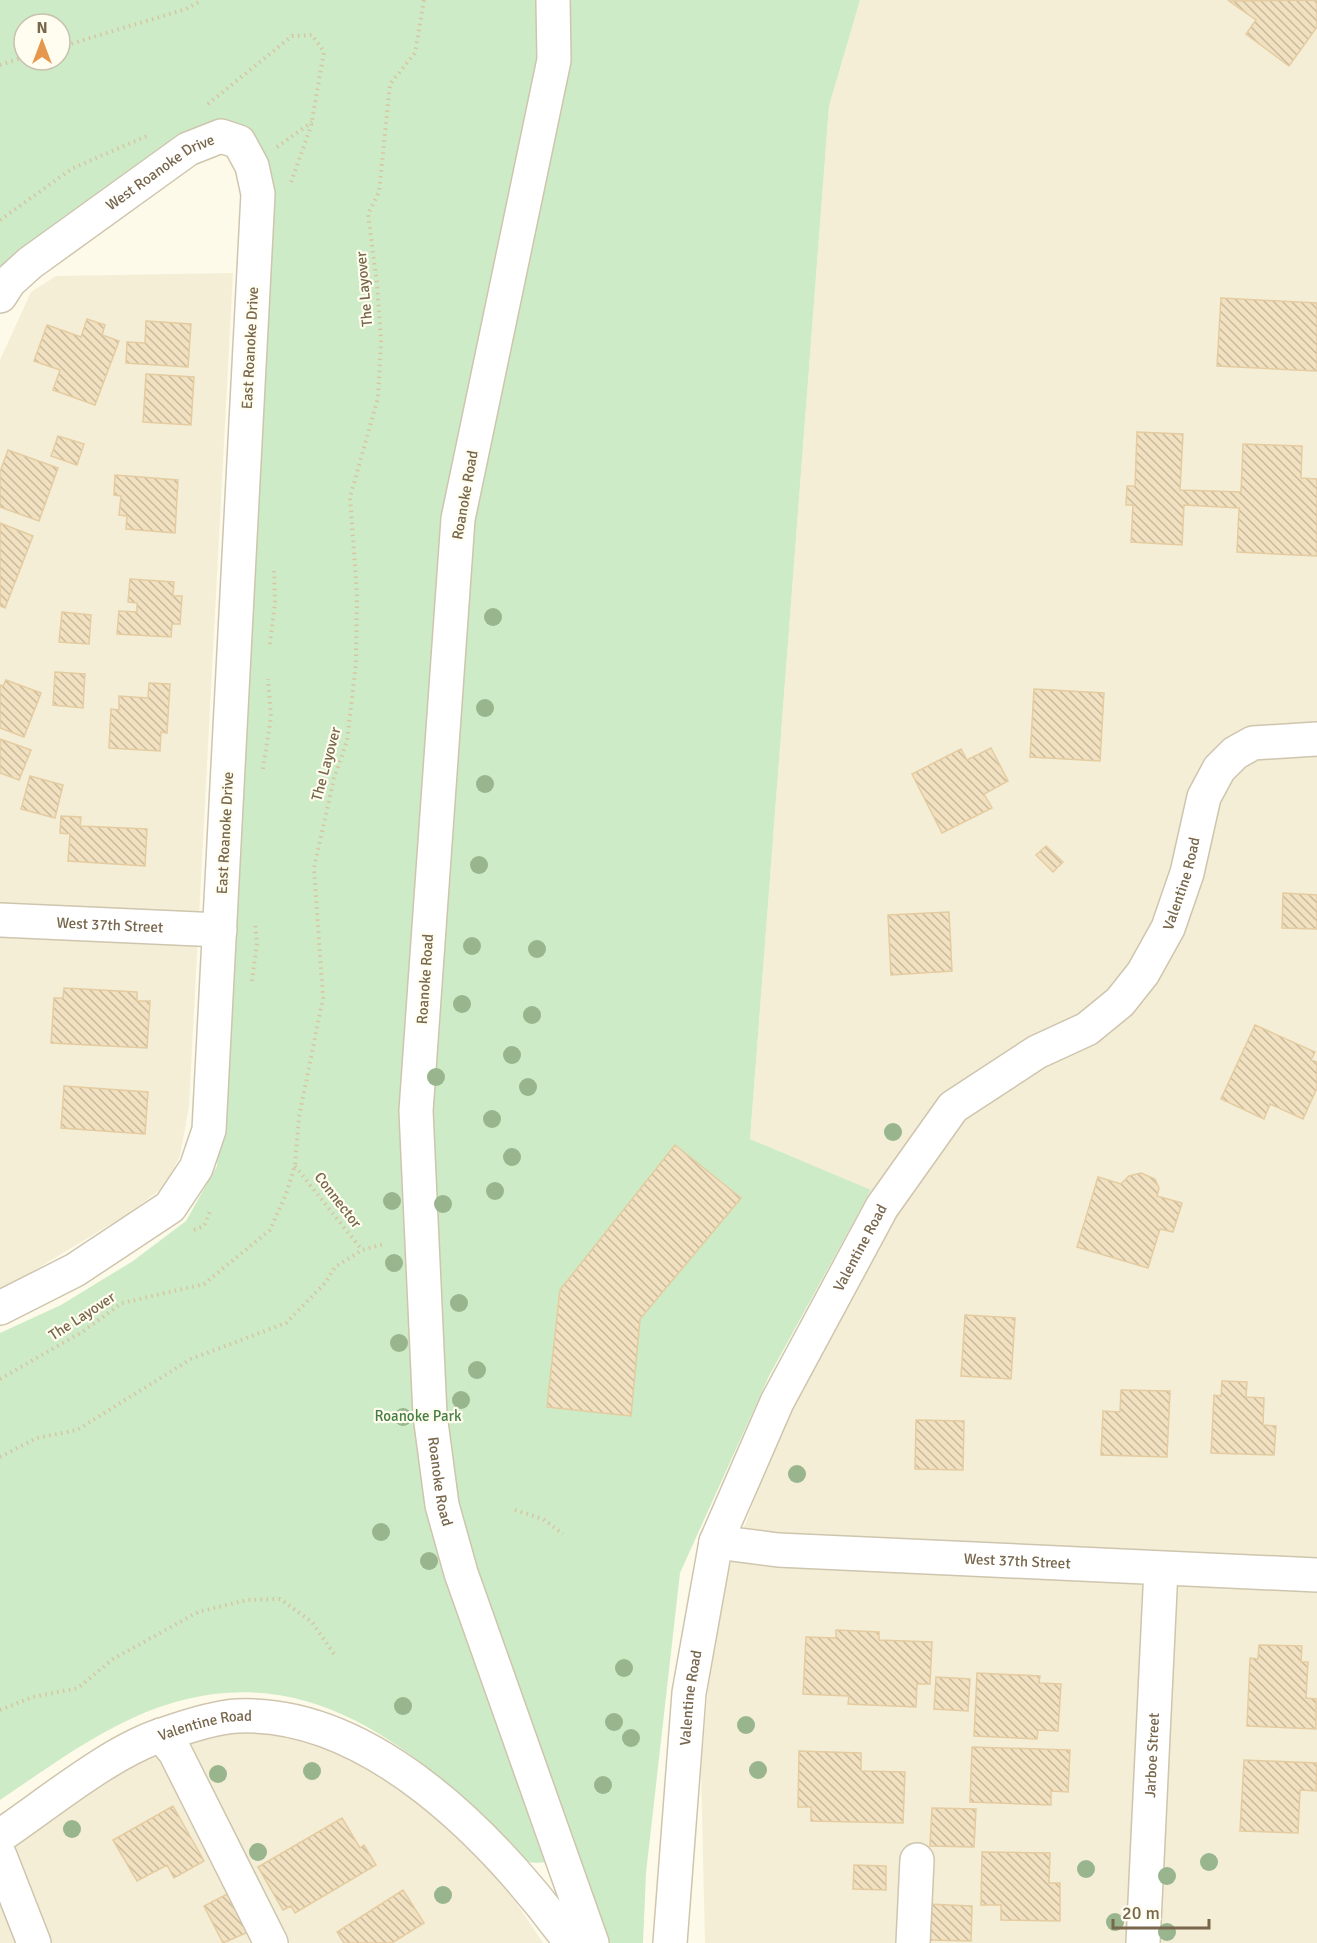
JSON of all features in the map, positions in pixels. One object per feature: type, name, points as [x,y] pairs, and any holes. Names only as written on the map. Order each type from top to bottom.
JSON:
[{"type":"street","name":"Roanoke Road","points":[[553,0],[554,60],[458,519],[416,1111],[429,1415],[442,1505],[461,1573],[592,1943]]},
{"type":"street","name":"West Roanoke Drive","points":[[0,296],[9,282],[30,264],[188,149],[221,136],[239,142],[252,166],[258,194],[255,252]]},
{"type":"street","name":"East Roanoke Drive","points":[[0,1308],[75,1270],[170,1208],[196,1168],[208,1130],[255,252]]},
{"type":"street","name":"Valentine Road","points":[[669,1943],[689,1693],[716,1542],[777,1402],[882,1208],[953,1107],[995,1077],[1036,1052],[1087,1029],[1120,1002],[1137,981],[1168,928],[1187,873],[1204,797],[1219,769],[1235,753],[1253,743],[1317,739]]},
{"type":"street","name":"West 37th Street","points":[[0,920],[220,930]]},
{"type":"street","name":"West 37th Street","points":[[716,1542],[778,1550],[1317,1575]]},
{"type":"street","name":"Jarboe Street","points":[[1143,1943],[1161,1569]]},
{"type":"street","name":"Valentine Road","points":[[0,1836],[126,1750],[161,1735],[236,1716],[294,1721],[367,1748],[446,1803],[542,1903],[571,1943]]},
{"type":"street","points":[[161,1735],[174,1752],[271,1943]]},
{"type":"street","points":[[0,1856],[34,1943]]},
{"type":"street","points":[[913,1943],[917,1860]]},
{"type":"path","points":[[72,43],[186,9],[202,0]]},
{"type":"path","name":"The Layover","points":[[0,1379],[82,1332],[122,1303],[204,1284],[270,1230],[295,1166],[299,1116],[323,998],[314,868],[334,778],[347,741],[356,663],[357,594],[350,498],[378,398],[380,329],[368,214],[378,192],[390,84],[415,53],[424,0]]},
{"type":"path","points":[[206,143],[194,115],[292,36],[312,35],[324,52]]},
{"type":"path","points":[[252,166],[312,122]]},
{"type":"path","points":[[0,219],[72,168],[154,133]]},
{"type":"path","name":"Connector","points":[[295,1166],[362,1250]]},
{"type":"path","points":[[0,1457],[37,1438],[77,1430],[191,1359],[286,1323],[325,1284],[334,1267],[362,1250],[384,1244]]},
{"type":"path","points":[[515,1509],[543,1519],[563,1534]]},
{"type":"path","points":[[0,1710],[33,1697],[78,1688],[113,1659],[198,1612],[247,1600],[280,1599],[312,1622],[334,1654]]},
{"type":"shaded area","points":[[860,0],[1317,0],[1317,1943],[705,1943],[701,1770],[708,1689],[728,1571],[781,1427],[903,1204],[750,1139],[829,106]]},
{"type":"shaded area","points":[[233,273],[189,1106],[180,1156],[164,1187],[126,1215],[28,1274],[0,1288],[0,360],[31,292],[56,276]]},
{"type":"shaded area","points":[[230,1730],[277,1732],[326,1747],[372,1770],[417,1800],[476,1853],[517,1904],[543,1943],[0,1943],[0,1850],[139,1759]]},
{"type":"green space","name":"Roanoke Park","points":[[0,0],[860,0],[829,106],[750,1139],[871,1190],[769,1376],[680,1573],[646,1873],[643,1943],[607,1943],[578,1853],[537,1863],[525,1860],[512,1850],[471,1805],[408,1753],[376,1732],[341,1714],[306,1701],[268,1694],[229,1693],[187,1699],[162,1706],[89,1741],[0,1800],[0,1333],[61,1305],[133,1261],[186,1221],[217,1166],[274,218],[266,169],[239,129],[0,277]]},
{"type":"building","points":[[1317,0],[1317,27],[1289,66],[1246,34],[1256,20],[1229,1]]},
{"type":"building","points":[[1221,298],[1317,303],[1317,371],[1217,366]]},
{"type":"building","points":[[87,319],[105,325],[102,335],[119,341],[95,405],[53,390],[60,370],[34,361],[47,325],[81,337]]},
{"type":"building","points":[[146,321],[191,324],[188,367],[126,363],[127,342],[145,343]]},
{"type":"building","points":[[146,374],[194,377],[191,425],[143,422]]},
{"type":"building","points":[[1137,432],[1183,434],[1180,490],[1241,492],[1243,444],[1302,446],[1301,478],[1317,479],[1317,556],[1237,552],[1239,508],[1184,505],[1182,545],[1131,542],[1133,505],[1126,505],[1127,486],[1135,486]]},
{"type":"building","points":[[58,436],[84,444],[77,465],[51,456]]},
{"type":"building","points":[[8,450],[58,468],[39,521],[0,507],[0,472]]},
{"type":"building","points":[[115,475],[178,480],[175,533],[126,529],[127,516],[119,515],[121,496],[114,495]]},
{"type":"building","points":[[0,523],[33,536],[5,608],[0,606]]},
{"type":"building","points":[[130,579],[174,582],[173,596],[182,596],[180,624],[172,624],[171,637],[117,634],[119,611],[137,612],[137,603],[128,602]]},
{"type":"building","points":[[62,612],[91,615],[89,644],[59,642]]},
{"type":"building","points":[[55,672],[85,674],[83,708],[53,705]]},
{"type":"building","points":[[6,680],[41,693],[24,737],[0,728],[0,685],[3,686]]},
{"type":"building","points":[[149,683],[170,684],[167,733],[161,732],[160,751],[109,748],[111,709],[119,710],[119,696],[148,698]]},
{"type":"building","points":[[1034,689],[1104,693],[1100,761],[1030,757]]},
{"type":"building","points":[[0,739],[31,750],[19,780],[0,773]]},
{"type":"building","points":[[991,748],[1008,781],[984,794],[992,808],[942,833],[912,774],[961,749],[967,760]]},
{"type":"building","points":[[30,776],[63,785],[55,818],[21,809]]},
{"type":"building","points":[[61,816],[81,817],[80,826],[147,829],[145,866],[68,861],[70,834],[60,833]]},
{"type":"building","points":[[1046,846],[1063,862],[1053,872],[1036,855]]},
{"type":"building","points":[[1283,893],[1317,895],[1317,929],[1282,928]]},
{"type":"building","points":[[949,912],[952,971],[891,975],[888,915]]},
{"type":"building","points":[[64,988],[137,992],[137,1001],[150,1001],[147,1048],[51,1043],[54,998],[63,998]]},
{"type":"building","points":[[1255,1025],[1315,1052],[1311,1060],[1317,1062],[1317,1088],[1303,1119],[1270,1104],[1264,1119],[1221,1099]]},
{"type":"building","points":[[64,1086],[148,1092],[145,1134],[61,1128]]},
{"type":"building","points":[[675,1145],[741,1198],[640,1319],[631,1416],[547,1407],[560,1290]]},
{"type":"building","points":[[1141,1173],[1155,1179],[1159,1188],[1157,1196],[1182,1203],[1173,1232],[1160,1229],[1148,1268],[1077,1247],[1098,1177],[1121,1184],[1129,1176]]},
{"type":"building","points":[[965,1315],[1015,1318],[1011,1379],[961,1376]]},
{"type":"building","points":[[1222,1381],[1247,1382],[1246,1397],[1264,1398],[1263,1425],[1276,1426],[1274,1455],[1211,1453],[1214,1395],[1221,1396]]},
{"type":"building","points":[[1121,1390],[1170,1391],[1167,1457],[1101,1455],[1103,1411],[1120,1412]]},
{"type":"building","points":[[916,1420],[964,1421],[963,1470],[915,1469]]},
{"type":"building","points":[[836,1630],[879,1632],[879,1640],[932,1642],[930,1684],[917,1684],[916,1707],[848,1704],[849,1696],[803,1694],[806,1637],[836,1638]]},
{"type":"building","points":[[1259,1645],[1302,1646],[1301,1662],[1308,1662],[1306,1698],[1316,1699],[1316,1729],[1247,1726],[1250,1658],[1258,1659]]},
{"type":"building","points":[[977,1673],[1040,1676],[1039,1683],[1061,1684],[1058,1731],[1038,1730],[1037,1739],[974,1736]]},
{"type":"building","points":[[936,1677],[970,1679],[968,1711],[934,1709]]},
{"type":"building","points":[[972,1747],[1070,1750],[1068,1792],[1051,1791],[1051,1805],[970,1802]]},
{"type":"building","points":[[799,1751],[861,1753],[861,1771],[905,1772],[903,1823],[811,1821],[811,1807],[798,1807]]},
{"type":"building","points":[[1244,1760],[1317,1763],[1316,1791],[1300,1790],[1298,1833],[1240,1831]]},
{"type":"building","points":[[173,1806],[204,1861],[174,1878],[167,1865],[137,1881],[113,1840]]},
{"type":"building","points":[[932,1808],[976,1809],[974,1847],[930,1846]]},
{"type":"building","points":[[342,1818],[360,1848],[364,1845],[376,1865],[295,1913],[291,1906],[283,1910],[258,1867]]},
{"type":"building","points":[[982,1852],[1050,1853],[1049,1883],[1060,1883],[1060,1921],[1001,1920],[1001,1905],[981,1905]]},
{"type":"building","points":[[854,1865],[886,1866],[886,1890],[853,1889]]},
{"type":"building","points":[[235,1890],[255,1929],[223,1943],[204,1906]]},
{"type":"building","points":[[403,1890],[424,1923],[392,1943],[344,1943],[337,1932]]},
{"type":"building","points":[[927,1904],[972,1906],[971,1941],[926,1940]]}]
